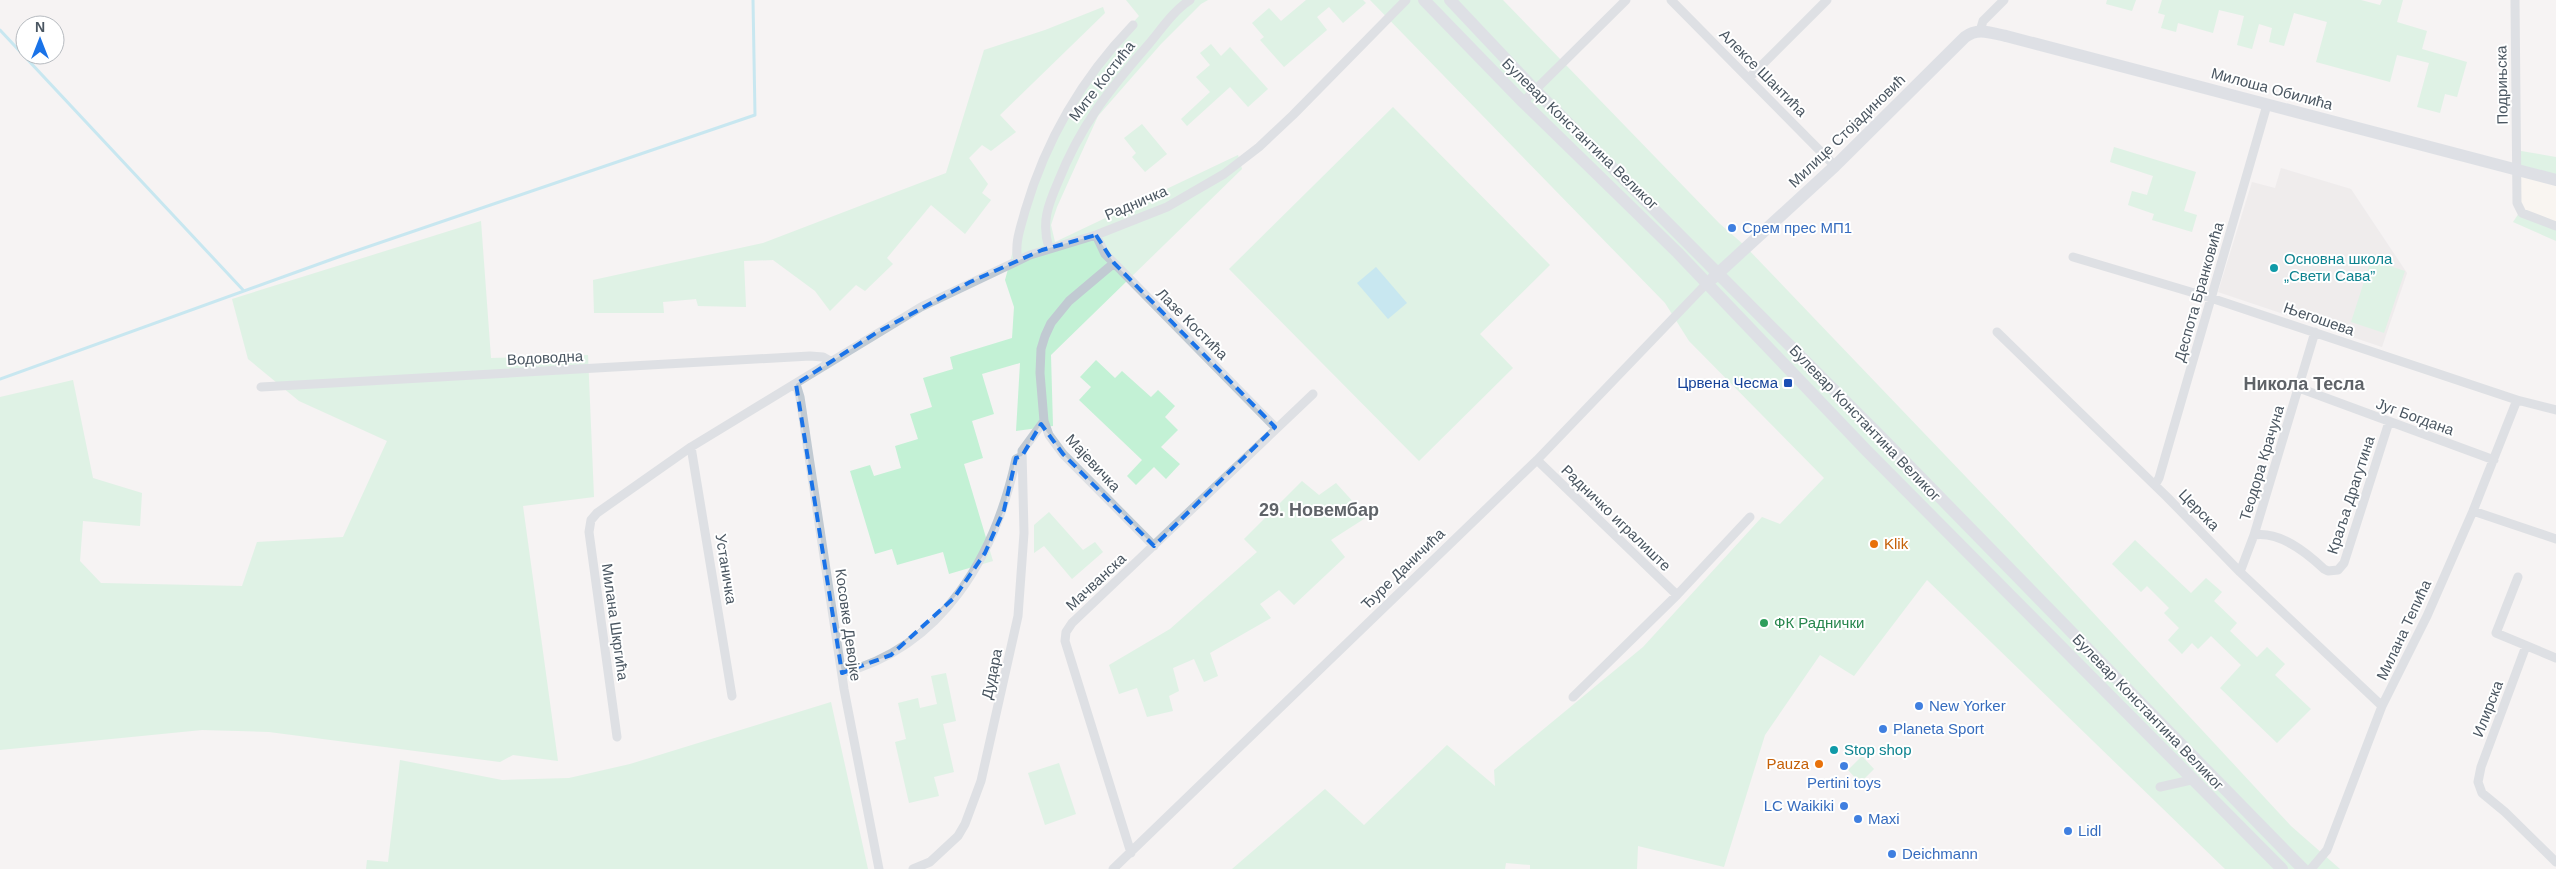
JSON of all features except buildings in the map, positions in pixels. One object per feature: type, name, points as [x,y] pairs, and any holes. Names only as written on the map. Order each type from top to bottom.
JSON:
[{"type":"main road","name":"Булевар Константина Великог","points":[[1424,0],[1523,102],[1707,283],[1866,450],[2191,780],[2282,869]]},
{"type":"main road","name":"Булевар Константина Великог","points":[[1450,0],[1535,90],[1718,273],[2303,869]]},
{"type":"main road","name":"Милоша Обилића","points":[[1980,31],[2556,180]]},
{"type":"main road","name":"Милице Стојадиновић","points":[[1707,283],[1835,166],[1965,37],[1980,31]]},
{"type":"street","name":"Мите Костића","points":[[1049,248],[1045,233],[1045,216],[1079,133],[1103,98],[1173,16],[1190,0]]},
{"type":"street","name":"Радничка","points":[[830,361],[921,307],[1018,260],[1049,248],[1096,235],[1167,207],[1224,174],[1259,147],[1294,114],[1406,0]]},
{"type":"street","points":[[1523,102],[1626,0]]},
{"type":"street","name":"Алексе Шантића","points":[[1671,0],[1835,166]]},
{"type":"street","points":[[1749,78],[1827,0]]},
{"type":"street","name":"Милице Стојадиновић","points":[[1980,31],[1983,21],[2004,0]]},
{"type":"street","name":"Подрињска","points":[[2515,0],[2516,197],[2520,211],[2556,226]]},
{"type":"street","points":[[1018,260],[1017,247],[1028,204],[1040,166],[1060,120],[1097,66],[1133,25]]},
{"type":"street","name":"Деспота Бранковића","points":[[2155,485],[2159,478],[2267,105]]},
{"type":"street","name":"Лазе Костића","points":[[1096,235],[1105,254],[1275,427]]},
{"type":"street","name":"Његошева","points":[[2073,258],[2211,298],[2517,400],[2556,410]]},
{"type":"street","name":"Мајевичка","points":[[1114,263],[1069,302],[1051,323],[1044,336],[1041,349],[1040,373],[1044,421],[1049,434],[1063,454],[1154,546]]},
{"type":"street","name":"Ђуре Даничића","points":[[1113,869],[1537,460],[1707,283]]},
{"type":"street","name":"Церска","points":[[1998,332],[2155,485],[2240,572],[2382,706]]},
{"type":"street","name":"Теодора Крачуна","points":[[2240,572],[2254,535],[2315,332]]},
{"type":"street","name":"Водоводна","points":[[261,387],[800,356],[818,356],[830,361]]},
{"type":"street","points":[[691,447],[796,384],[830,361]]},
{"type":"street","name":"Косовке Девојке","points":[[796,384],[800,397],[842,673],[879,869]]},
{"type":"street","name":"Југ Богдана","points":[[2299,388],[2494,460]]},
{"type":"street","name":"Мачванска","points":[[1131,853],[1065,637],[1072,623],[1154,546],[1275,427],[1313,394]]},
{"type":"street","name":"Милана Тепића","points":[[2311,869],[2326,850],[2382,706],[2427,616],[2473,511],[2517,400]]},
{"type":"street","name":"Дудара","points":[[913,869],[930,862],[958,836],[965,824],[981,781],[1018,616],[1024,533],[1022,456],[1024,446],[1044,421]]},
{"type":"street","name":"Краља Драгутина","points":[[2254,535],[2262,534],[2286,540],[2324,569],[2328,571],[2338,570],[2344,563],[2389,422]]},
{"type":"street","name":"Милана Шкргића","points":[[617,737],[589,532],[590,520],[597,513],[691,447]]},
{"type":"street","name":"Устаничка","points":[[691,447],[732,696]]},
{"type":"street","name":"Дудара","points":[[842,673],[864,667],[891,655],[933,621],[954,598],[985,553],[1004,510],[1016,460],[1022,456]]},
{"type":"street","name":"Радничко игралиште","points":[[1537,460],[1677,595]]},
{"type":"street","points":[[2473,511],[2556,538]]},
{"type":"street","points":[[1573,697],[1677,595],[1750,518]]},
{"type":"street","points":[[2518,577],[2496,633],[2556,658]]},
{"type":"street","name":"Илирска","points":[[2526,646],[2481,767],[2478,782],[2482,793],[2505,812],[2556,862]]},
{"type":"street","points":[[2160,787],[2191,780]]},
{"type":"highlighted area","points":[[1096,235],[1114,263],[1275,427],[1154,546],[1063,454],[1041,424],[1022,456],[1016,458],[1004,510],[985,553],[954,598],[891,655],[842,673],[796,384],[876,333],[970,282],[1042,250]]},
{"type":"shaded area","points":[[2281,168],[2351,189],[2407,273],[2382,347],[2218,292],[2252,182],[2275,188]]},
{"type":"shaded area","points":[[2520,173],[2556,182],[2556,223],[2521,210]]},
{"type":"green space","points":[[1126,0],[1208,0],[1201,4],[1161,44],[1098,116],[1057,207],[1051,225],[1055,242],[1238,155],[1242,169],[1051,355],[1053,426],[1016,431],[1020,363],[982,374],[994,414],[972,421],[983,458],[964,464],[993,561],[949,574],[943,552],[897,565],[892,549],[875,554],[850,471],[870,465],[874,476],[901,468],[895,446],[918,439],[910,414],[932,407],[923,378],[953,369],[950,357],[1012,338],[1014,307],[1005,280],[1025,207],[1045,150],[1105,53],[1139,16]]},
{"type":"green space","points":[[1306,0],[1363,0],[1366,3],[1343,23],[1329,7],[1317,17],[1327,30],[1284,67],[1260,40],[1264,37],[1252,23],[1269,8],[1281,21]]},
{"type":"green space","points":[[1370,0],[1503,0],[1719,223],[1744,245],[2011,524],[2291,826],[2340,869],[2225,869],[1927,580],[1854,676],[1820,655],[1765,735],[1724,867],[1638,846],[1637,869],[1530,869],[1530,865],[1506,863],[1505,869],[1232,869],[1325,789],[1364,825],[1447,745],[1495,786],[1494,770],[1643,647],[1762,517],[1780,524],[1824,478],[1689,341],[1665,303]]},
{"type":"green space","points":[[2107,0],[2136,0],[2132,11],[2106,4]]},
{"type":"green space","points":[[2162,0],[2361,0],[2380,5],[2382,0],[2403,0],[2397,22],[2427,31],[2422,49],[2467,62],[2457,97],[2445,94],[2440,113],[2417,107],[2429,63],[2397,55],[2390,82],[2316,62],[2327,22],[2294,13],[2284,46],[2269,42],[2272,28],[2259,24],[2252,49],[2237,45],[2244,16],[2219,10],[2213,33],[2178,23],[2176,32],[2161,28],[2165,15],[2158,13]]},
{"type":"green space","points":[[1103,7],[1105,13],[1000,115],[1016,132],[991,151],[982,145],[969,158],[988,184],[982,193],[991,200],[965,234],[931,205],[887,258],[893,264],[865,291],[856,285],[830,311],[815,291],[773,260],[744,261],[746,307],[698,306],[696,299],[663,302],[664,313],[594,313],[593,280],[763,243],[946,173],[984,50],[1045,30]]},
{"type":"green space","points":[[1211,44],[1221,56],[1230,47],[1268,89],[1248,107],[1230,87],[1187,126],[1181,119],[1210,92],[1196,77],[1210,65],[1200,53]]},
{"type":"green space","points":[[1393,107],[1550,265],[1480,334],[1513,368],[1419,461],[1229,269]]},
{"type":"green space","points":[[1142,124],[1167,154],[1145,172],[1132,157],[1136,153],[1124,138]]},
{"type":"green space","points":[[2114,147],[2196,172],[2184,211],[2197,215],[2192,232],[2152,220],[2154,214],[2128,205],[2132,191],[2147,195],[2153,176],[2110,162]]},
{"type":"green space","points":[[2521,151],[2556,157],[2556,182],[2520,173]]},
{"type":"green space","points":[[2521,210],[2556,223],[2556,241],[2513,222]]},
{"type":"green space","points":[[481,221],[491,358],[588,355],[594,497],[523,506],[558,761],[513,755],[500,762],[269,732],[202,730],[0,750],[0,397],[73,380],[93,478],[142,493],[140,526],[83,521],[80,561],[101,583],[242,586],[257,542],[343,537],[387,441],[299,401],[248,359],[232,299]]},
{"type":"green space","points":[[2371,260],[2405,271],[2384,333],[2351,322]]},
{"type":"green space","points":[[1096,360],[1115,378],[1122,371],[1151,397],[1158,390],[1175,406],[1165,417],[1178,430],[1161,447],[1180,464],[1166,479],[1154,467],[1136,485],[1127,476],[1142,460],[1079,400],[1091,387],[1080,377]]},
{"type":"green space","points":[[1302,481],[1319,495],[1336,483],[1367,517],[1331,540],[1345,557],[1294,605],[1279,590],[1260,604],[1271,618],[1210,653],[1218,676],[1204,682],[1194,659],[1173,668],[1179,691],[1169,696],[1173,711],[1147,717],[1137,688],[1119,694],[1109,665],[1170,629],[1257,552],[1244,539]]},
{"type":"green space","points":[[1049,512],[1083,550],[1095,542],[1103,552],[1072,579],[1044,546],[1034,553],[1034,525]]},
{"type":"green space","points":[[2135,540],[2191,593],[2206,578],[2222,592],[2214,601],[2237,623],[2230,631],[2257,657],[2267,647],[2285,664],[2275,675],[2311,709],[2277,743],[2220,688],[2241,665],[2211,636],[2198,649],[2192,643],[2182,654],[2168,640],[2179,628],[2164,613],[2169,608],[2147,586],[2141,592],[2112,564]]},
{"type":"green space","points":[[946,673],[956,721],[943,724],[954,772],[934,777],[939,796],[909,803],[895,742],[906,739],[898,703],[918,698],[920,708],[937,704],[931,676]]},
{"type":"green space","points":[[831,702],[868,869],[366,869],[367,860],[388,862],[400,760],[502,780],[569,778],[630,764]]},
{"type":"green space","points":[[1862,756],[1874,769],[1860,783],[1848,770]]},
{"type":"green space","points":[[1059,763],[1076,814],[1045,825],[1028,773]]},
{"type":"water","points":[[1376,267],[1407,303],[1388,319],[1357,283]]},
{"type":"waterway","points":[[0,379],[341,256],[755,115],[753,0]]},
{"type":"waterway","points":[[0,30],[244,291]]},
{"type":"place","name":"Срем прес МП1","points":[[1732,228]]},
{"type":"place","name":"Основна школа „Свети Сава”","points":[[2274,268]]},
{"type":"place","name":"Црвена Чесма","points":[[1788,383]]},
{"type":"place","name":"Klik","points":[[1874,544]]},
{"type":"place","name":"ФК Раднички","points":[[1764,623]]},
{"type":"place","name":"New Yorker","points":[[1919,706]]},
{"type":"place","name":"Planeta Sport","points":[[1883,729]]},
{"type":"place","name":"Stop shop","points":[[1834,750]]},
{"type":"place","name":"Pauza","points":[[1819,764]]},
{"type":"place","name":"Pertini toys","points":[[1844,766]]},
{"type":"place","name":"LC Waikiki","points":[[1844,806]]},
{"type":"place","name":"Maxi","points":[[1858,819]]},
{"type":"place","name":"Lidl","points":[[2068,831]]},
{"type":"place","name":"Deichmann","points":[[1892,854]]},
{"type":"district","name":"Никола Тесла","points":[[2304,384]]},
{"type":"district","name":"29. Новембар","points":[[1319,510]]}]
